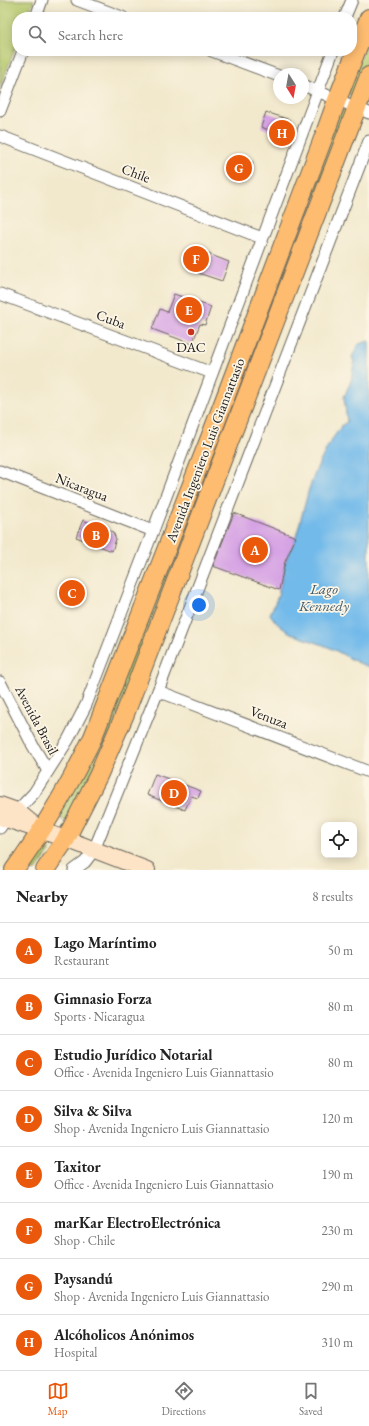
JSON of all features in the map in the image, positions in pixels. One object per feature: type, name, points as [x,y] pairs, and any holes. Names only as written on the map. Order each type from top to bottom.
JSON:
[{"type":"main road","name":"Avenida Ingeniero Luis Giannattasio","points":[[357,49],[369,18]]},
{"type":"main road","name":"Avenida Ingeniero Luis Giannattasio","points":[[14,870],[42,831],[76,772],[106,706],[215,424],[354,56]]},
{"type":"main road","name":"Avenida Ingeniero Luis Giannattasio","points":[[45,870],[66,839],[98,776],[125,714],[363,111],[369,76]]},
{"type":"street","points":[[38,12],[42,0]]},
{"type":"street","points":[[77,0],[109,12]]},
{"type":"street","points":[[347,12],[352,0]]},
{"type":"street","points":[[0,111],[21,56]]},
{"type":"street","points":[[225,56],[273,74]]},
{"type":"street","name":"Avenida Ingeniero Luis Giannattasio","points":[[6,819],[34,793],[68,740],[86,705],[153,531],[330,56]]},
{"type":"street","points":[[309,87],[363,111]]},
{"type":"street","name":"Chile","points":[[0,136],[262,238]]},
{"type":"street","points":[[74,870],[85,862],[94,850],[158,691],[369,141]]},
{"type":"street","name":"Cuba","points":[[0,294],[212,373]]},
{"type":"street","name":"Nicaragua","points":[[0,471],[153,531]]},
{"type":"street","name":"Avenida Brasil","points":[[0,682],[33,746],[48,771]]},
{"type":"street","name":"Venuza","points":[[158,691],[369,772]]},
{"type":"street","points":[[0,805],[6,819],[66,839],[147,870]]},
{"type":"green space","points":[[0,0],[34,0],[29,12],[12,12],[12,56],[0,88]]},
{"type":"green space","points":[[369,35],[369,61],[356,95],[353,96],[348,92]]},
{"type":"green space","points":[[344,110],[347,112],[107,743],[66,821],[62,820],[60,816],[340,111]]},
{"type":"green space","points":[[44,845],[47,846],[50,851],[36,870],[22,870],[39,847]]},
{"type":"water","name":"Lago Kennedy","points":[[369,341],[369,667],[358,663],[328,647],[285,630],[270,614],[278,596],[285,562],[296,537],[309,489],[317,468],[329,444],[342,425],[347,422],[344,397],[351,381],[354,362],[352,357],[359,344]]},
{"type":"building","points":[[266,112],[290,120],[283,141],[273,137],[274,132],[261,127]]},
{"type":"building","points":[[233,155],[253,162],[246,180],[226,174]]},
{"type":"building","points":[[206,253],[229,262],[222,281],[198,273]]},
{"type":"building","points":[[174,294],[211,307],[205,325],[200,324],[192,344],[152,329],[160,309],[167,312]]},
{"type":"building","points":[[234,513],[296,537],[285,562],[279,590],[213,566]]},
{"type":"building","points":[[83,520],[113,532],[116,539],[112,551],[76,537]]},
{"type":"building","points":[[155,774],[201,791],[198,798],[191,796],[185,810],[147,795]]},
{"type":"place","name":"Alcóholicos Anónimos","points":[[282,133]]},
{"type":"place","name":"Paysandú","points":[[239,168]]},
{"type":"place","name":"marKar ElectroElectrónica","points":[[196,259]]},
{"type":"place","name":"Taxitor","points":[[189,310]]},
{"type":"place","name":"DAC","points":[[191,332]]},
{"type":"place","name":"Gimnasio Forza","points":[[96,535]]},
{"type":"place","name":"Lago Maríntimo","points":[[255,550]]},
{"type":"place","name":"Estudio Jurídico Notarial","points":[[72,593]]},
{"type":"place","name":"Silva & Silva","points":[[174,793]]}]
